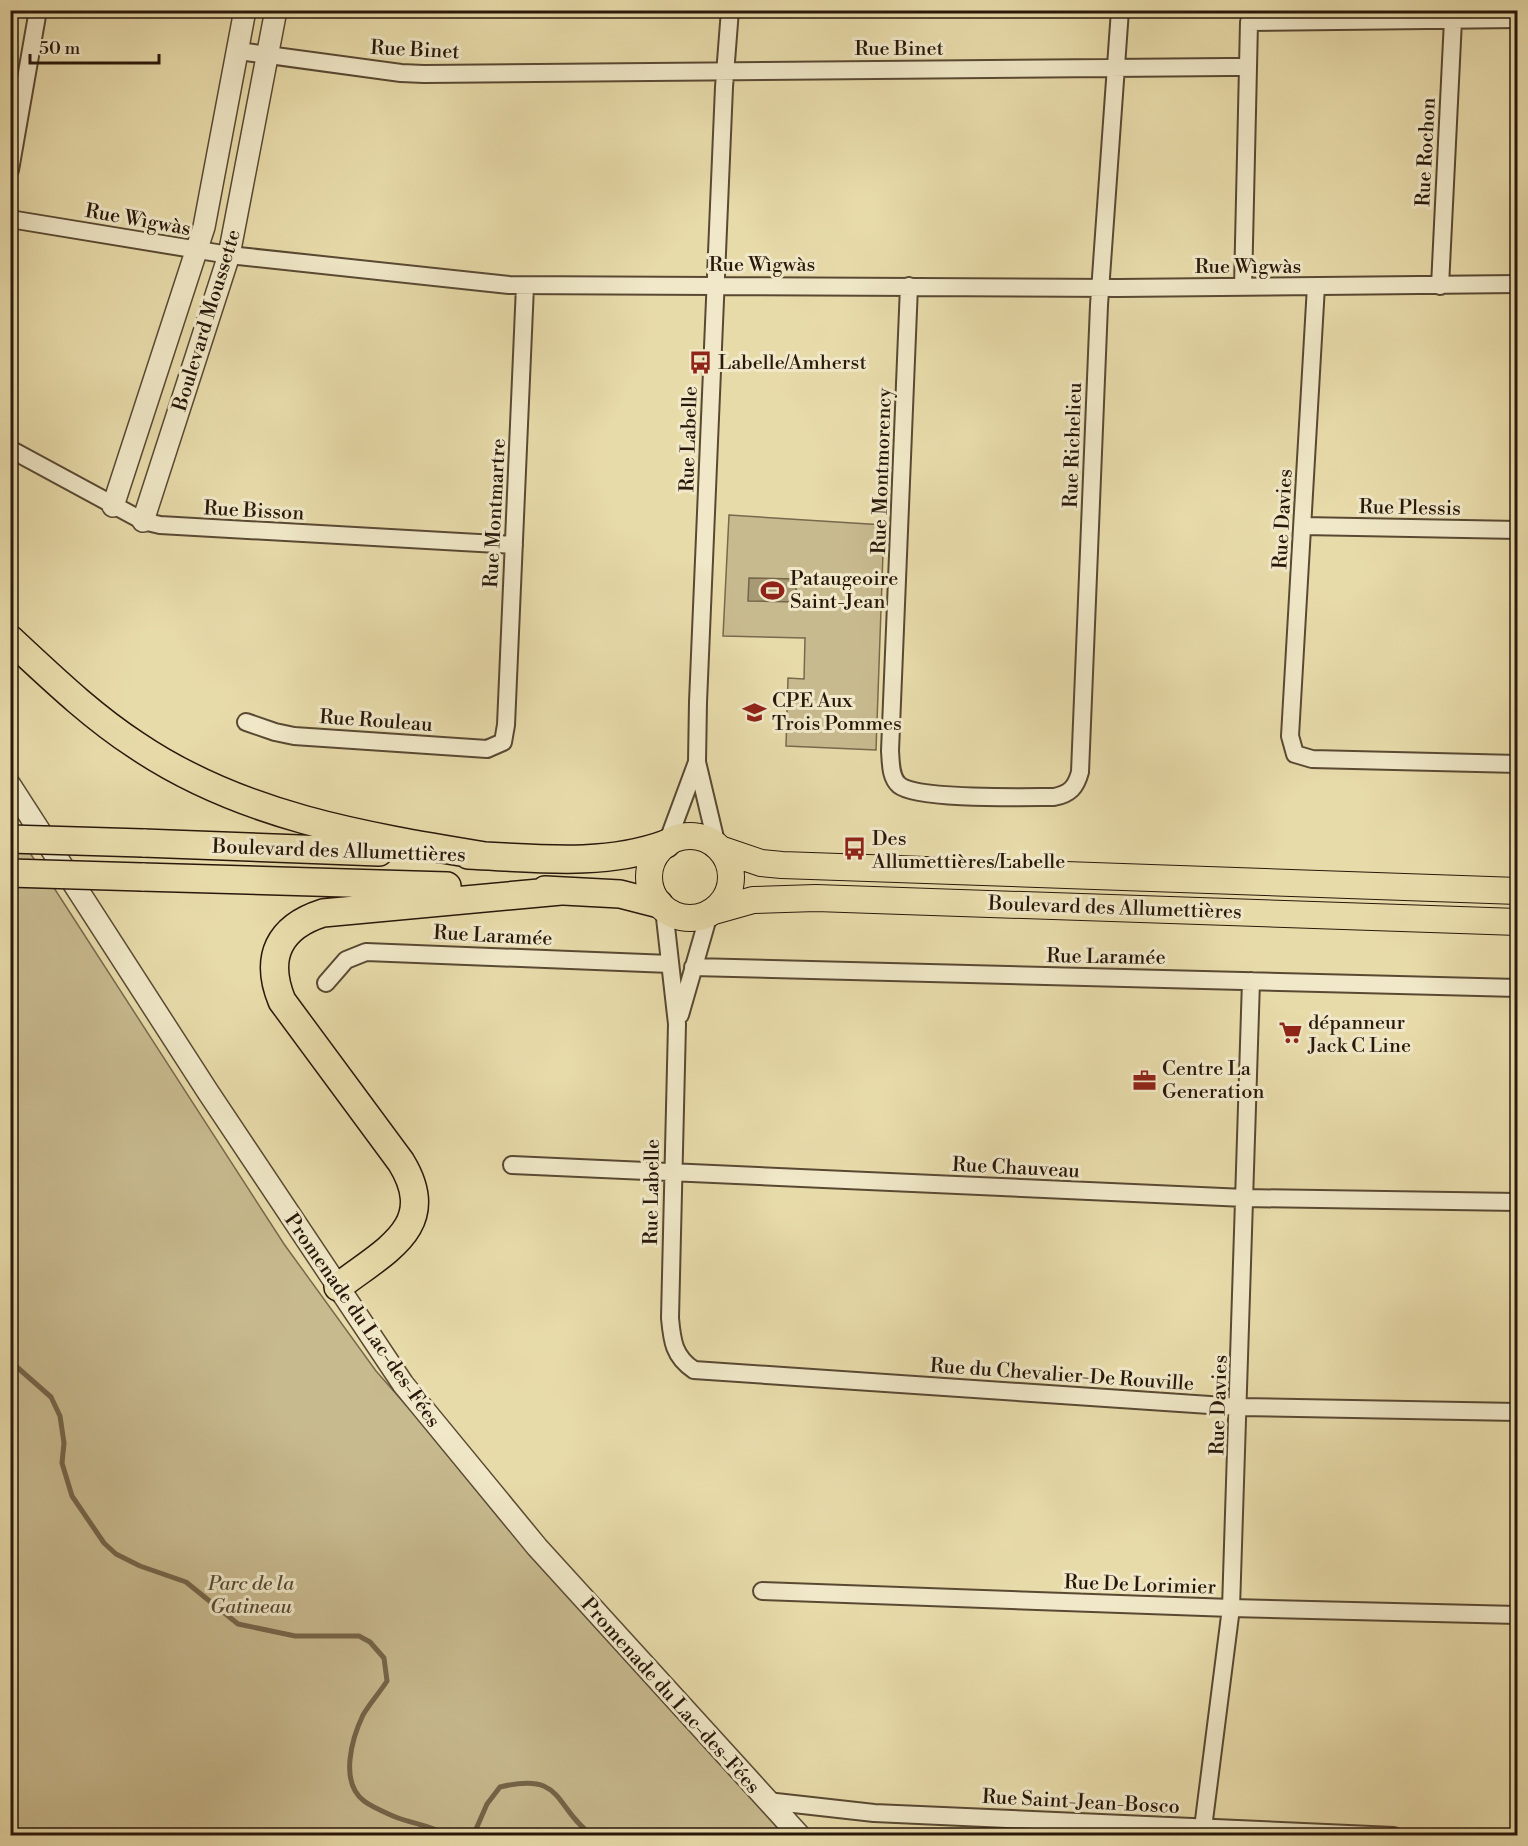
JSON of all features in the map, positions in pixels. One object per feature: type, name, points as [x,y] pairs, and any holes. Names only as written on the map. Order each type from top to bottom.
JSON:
[{"type":"highway","points":[[10,639],[83,705],[136,745],[224,792],[295,819],[330,828],[485,856]]},
{"type":"highway","name":"Boulevard des Allumettières","points":[[10,839],[595,859],[636,854],[667,843]]},
{"type":"highway","name":"Boulevard des Allumettières","points":[[10,873],[620,894],[662,907]]},
{"type":"highway","points":[[338,1287],[397,1241],[411,1223],[416,1207],[414,1188],[401,1162],[282,1000],[277,989],[275,966],[280,942],[296,925],[323,913],[561,891]]},
{"type":"main road","points":[[689,836],[707,840],[719,848],[728,861],[731,875],[727,895],[711,912],[700,917],[681,917],[662,907],[653,895],[649,873],[658,852],[667,843],[689,836]]},
{"type":"main road","name":"Boulevard des Allumettières","points":[[719,848],[761,863],[782,865],[1518,891]]},
{"type":"main road","name":"Boulevard des Allumettières","points":[[711,912],[753,900],[816,898],[1518,922]]},
{"type":"street","points":[[10,170],[38,10]]},
{"type":"street","name":"Boulevard Moussette","points":[[113,506],[197,250],[245,10]]},
{"type":"street","name":"Boulevard Moussette","points":[[143,521],[229,255],[269,57],[276,10]]},
{"type":"street","name":"Rue Labelle","points":[[719,848],[697,762],[715,284],[730,10]]},
{"type":"street","name":"Rue Richelieu","points":[[983,796],[1054,797],[1065,795],[1078,780],[1100,287],[1120,10]]},
{"type":"street","points":[[1243,287],[1249,22],[1518,19]]},
{"type":"street","name":"Rue Rochon","points":[[1440,286],[1453,20]]},
{"type":"street","name":"Rue Binet","points":[[238,51],[401,73],[1248,67]]},
{"type":"street","name":"Rue Wìgwàs","points":[[10,219],[229,255],[525,286],[715,284],[1243,287],[1518,284]]},
{"type":"street","name":"Rue Montmartre","points":[[503,742],[525,286]]},
{"type":"street","name":"Rue Montmorency","points":[[909,286],[890,751],[892,772],[895,781],[906,790],[983,796]]},
{"type":"street","name":"Rue Davies","points":[[1316,286],[1290,736],[1295,754],[1312,759],[1518,764]]},
{"type":"street","name":"Rue Bisson","points":[[10,449],[143,521],[169,526],[514,545]]},
{"type":"street","name":"Rue Plessis","points":[[1303,526],[1518,530]]},
{"type":"street","name":"Rue Rouleau","points":[[246,722],[294,736],[487,749],[503,742]]},
{"type":"street","name":"Rue Labelle","points":[[667,843],[697,762]]},
{"type":"street","name":"Promenade du Lac-des-Fées","points":[[10,785],[208,1092],[403,1384],[537,1547],[635,1652],[800,1836]]},
{"type":"street","name":"Rue Labelle","points":[[662,907],[677,1024],[671,1172],[670,1318],[675,1350],[680,1359]]},
{"type":"street","name":"Rue Labelle","points":[[677,1024],[711,912]]},
{"type":"street","name":"Rue Laramée","points":[[326,983],[346,960],[366,952],[670,964]]},
{"type":"street","name":"Rue Laramée","points":[[693,967],[1518,988]]},
{"type":"street","name":"Rue Davies","points":[[1203,1828],[1231,1608],[1251,981]]},
{"type":"street","name":"Rue Chauveau","points":[[512,1165],[1245,1198],[1518,1202]]},
{"type":"street","name":"Rue du Chevalier-De Rouville","points":[[680,1359],[694,1370],[701,1371],[1239,1407],[1518,1412]]},
{"type":"street","name":"Rue De Lorimier","points":[[762,1591],[1231,1608],[1518,1615]]},
{"type":"street","name":"Rue Saint-Jean-Bosco","points":[[767,1801],[874,1813],[1394,1836]]},
{"type":"green space","points":[[729,515],[884,525],[876,750],[786,746],[788,678],[804,679],[805,638],[723,636]]},
{"type":"green space","name":"Parc de la Gatineau","points":[[10,824],[56,891],[284,1244],[376,1371],[784,1835],[11,1835]]},
{"type":"shaded area","name":"Pataugeoire Saint-Jean","points":[[749,578],[796,579],[796,602],[748,601]]},
{"type":"waterway","points":[[10,1361],[51,1397],[60,1416],[64,1443],[62,1463],[72,1496],[104,1543],[116,1554],[140,1566],[186,1582],[238,1624],[295,1636],[359,1636],[370,1642],[384,1658],[387,1681],[363,1715],[355,1735],[350,1772],[356,1793],[364,1801],[393,1816],[435,1829],[449,1836]]},
{"type":"waterway","points":[[473,1836],[487,1804],[500,1787],[521,1783],[536,1784],[547,1788],[593,1836]]},
{"type":"place","name":"Labelle/Amherst","points":[[700,362]]},
{"type":"place","name":"Pataugeoire Saint-Jean","points":[[772,590]]},
{"type":"place","name":"CPE Aux Trois Pommes","points":[[754,712]]},
{"type":"place","name":"Des Allumettières/Labelle","points":[[854,849]]},
{"type":"place","name":"dépanneur Jack C Line","points":[[1290,1033]]},
{"type":"place","name":"Centre La Generation","points":[[1144,1080]]}]
